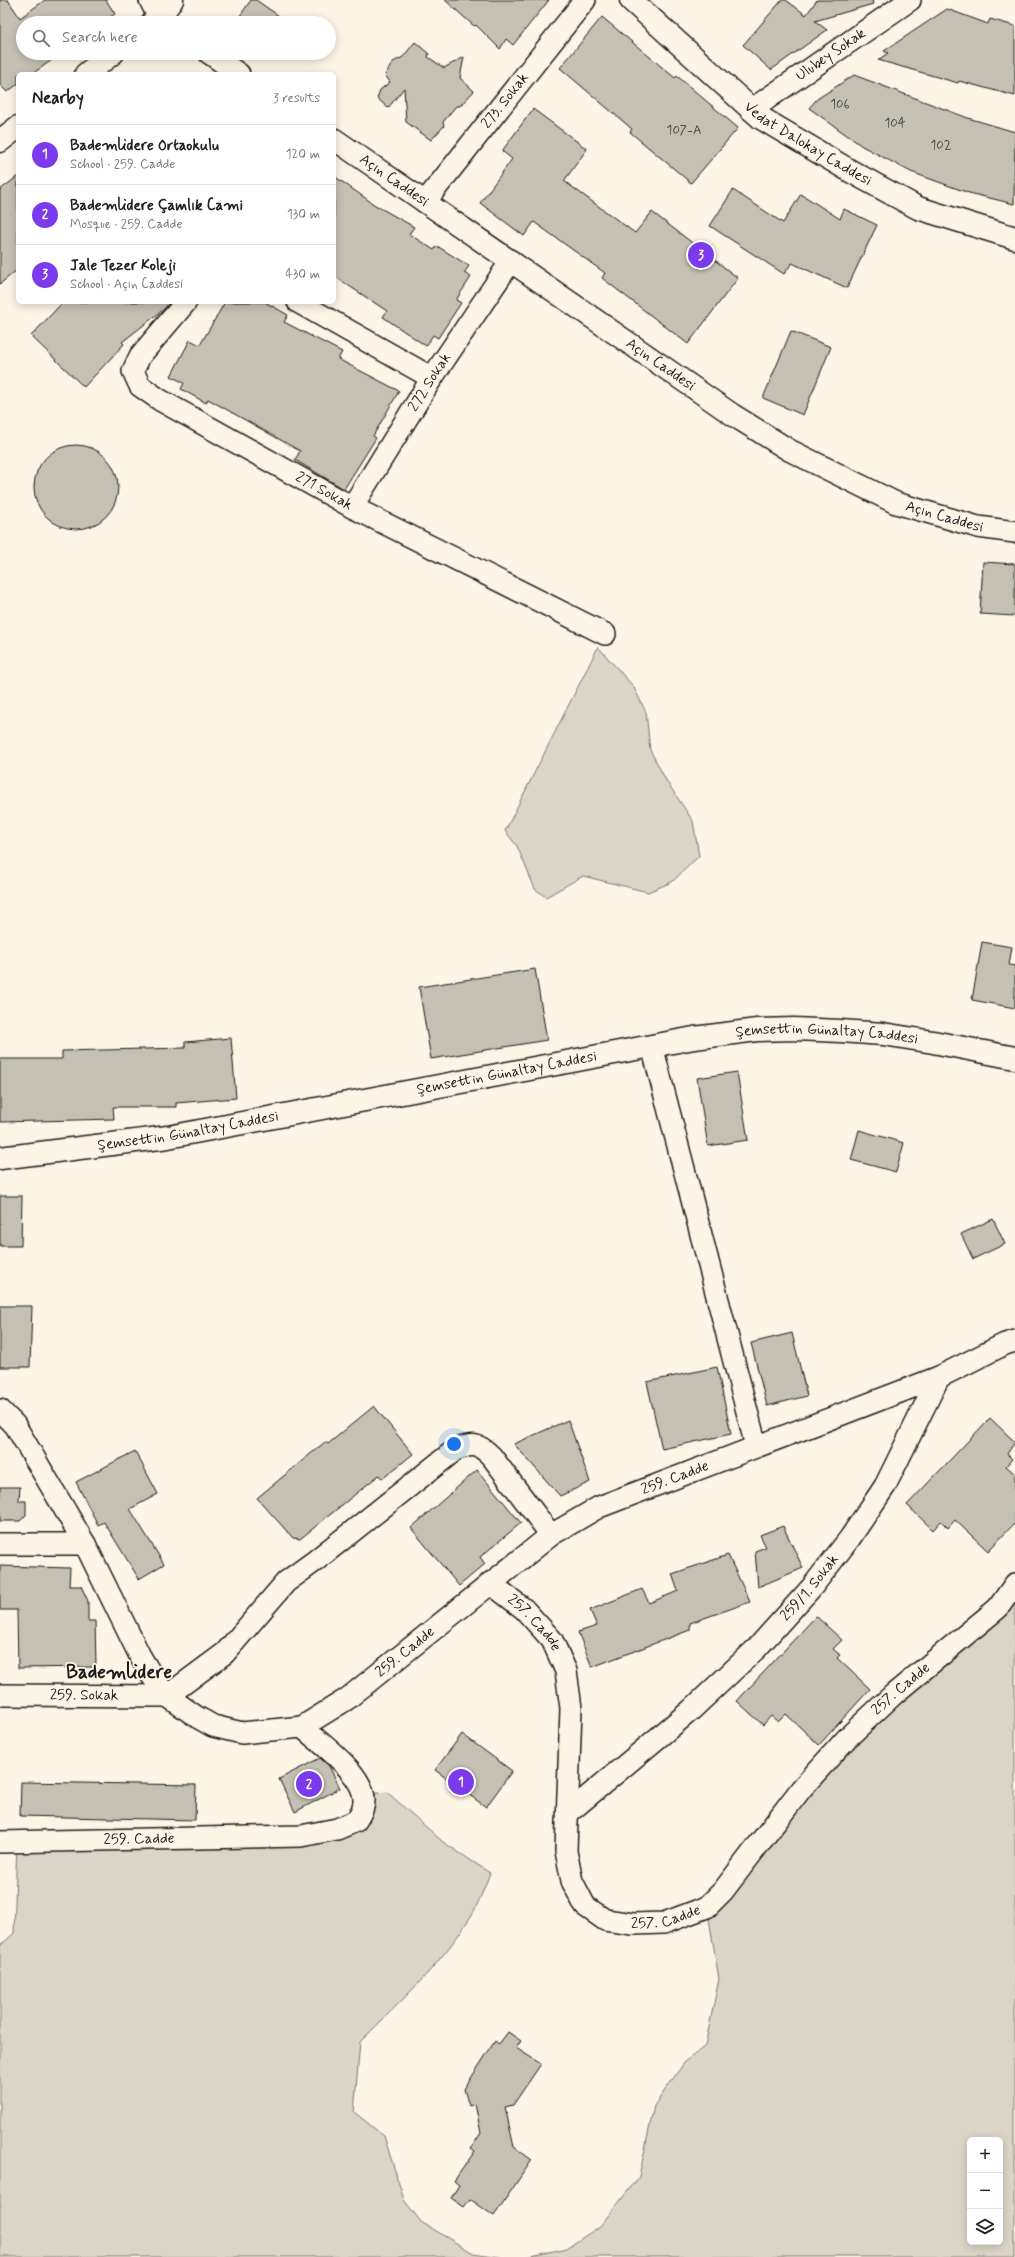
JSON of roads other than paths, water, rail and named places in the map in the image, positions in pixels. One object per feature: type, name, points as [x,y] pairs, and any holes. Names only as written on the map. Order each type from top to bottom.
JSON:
[{"type":"street","points":[[157,16],[172,0]]},
{"type":"street","name":"273. Sokak","points":[[425,202],[586,0]]},
{"type":"street","name":"Vedat Dalokay Caddesi","points":[[631,0],[751,110],[852,172],[918,208],[1015,238]]},
{"type":"street","name":"Ulubey Sokak","points":[[751,110],[910,0]]},
{"type":"street","points":[[89,72],[104,60]]},
{"type":"street","points":[[219,60],[237,72]]},
{"type":"street","name":"Açın Caddesi","points":[[336,140],[733,415],[789,450],[896,503],[978,527],[1015,532]]},
{"type":"street","name":"272 Sokak","points":[[352,507],[432,378],[511,261]]},
{"type":"street","name":"271 Sokak","points":[[184,304],[140,356],[133,371],[140,386],[160,400],[352,507],[605,634]]},
{"type":"street","points":[[302,304],[432,378]]},
{"type":"street","name":"Şemsettin Günaltay Caddesi","points":[[0,1158],[168,1137],[694,1038],[757,1030],[794,1029],[883,1034],[1015,1058]]},
{"type":"street","points":[[652,1046],[756,1446]]},
{"type":"street","points":[[940,1377],[1005,1344],[1015,1341]]},
{"type":"street","name":"259. Cadde","points":[[0,1842],[301,1836],[338,1829],[356,1821],[364,1806],[360,1786],[352,1771],[302,1727],[347,1699],[551,1535],[599,1507],[940,1377]]},
{"type":"street","name":"259/1. Sokak","points":[[568,1813],[690,1712],[757,1648],[812,1587],[850,1538],[885,1486],[940,1377]]},
{"type":"street","points":[[0,1410],[15,1425],[85,1544],[140,1656],[152,1676],[167,1696],[197,1717],[213,1726],[242,1733],[302,1727]]},
{"type":"street","points":[[167,1696],[225,1653],[286,1582],[315,1561],[455,1450],[467,1445],[482,1447],[492,1457],[551,1535]]},
{"type":"street","points":[[0,1544],[85,1544]]},
{"type":"street","name":"257. Cadde","points":[[490,1583],[524,1609],[552,1640],[566,1671],[571,1708],[566,1851],[572,1881],[585,1906],[605,1920],[633,1924],[664,1923],[707,1907],[723,1891],[801,1789],[847,1738],[894,1694],[998,1608],[1015,1584]]},
{"type":"street","name":"259. Sokak","points":[[0,1695],[167,1696]]},
{"type":"place","name":"Jale Tezer Koleji","points":[[701,255]]},
{"type":"place","name":"Bademlidere Ortaokulu","points":[[461,1782]]},
{"type":"place","name":"Bademlidere Çamlık Cami","points":[[309,1784]]},
{"type":"district","name":"Bademlidere","points":[[119,1672]]}]
